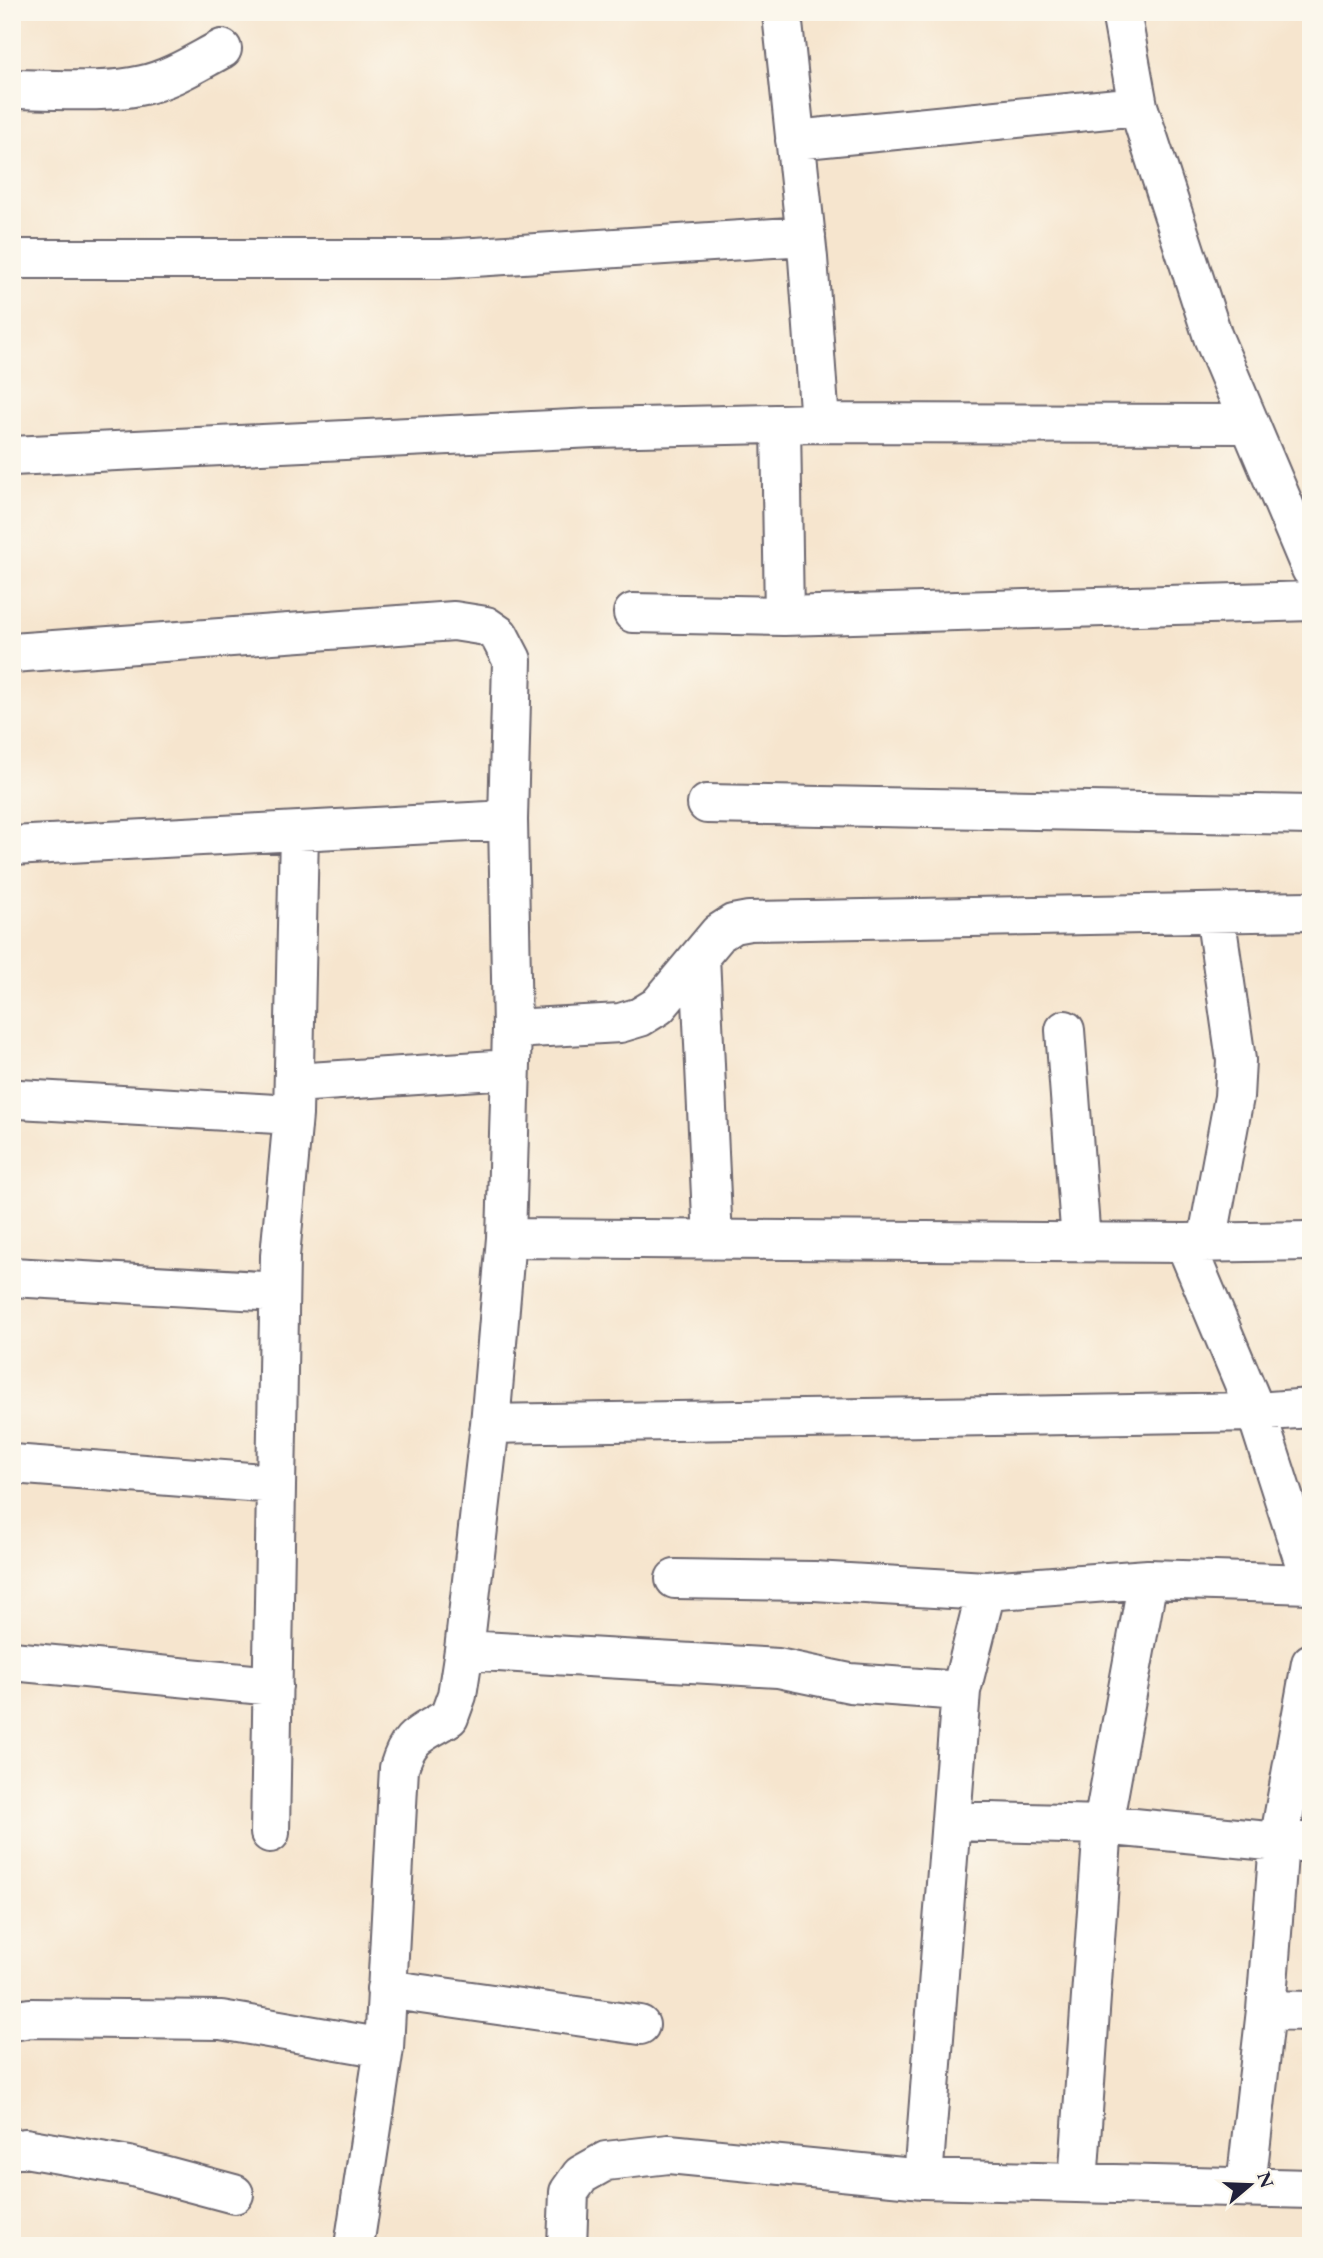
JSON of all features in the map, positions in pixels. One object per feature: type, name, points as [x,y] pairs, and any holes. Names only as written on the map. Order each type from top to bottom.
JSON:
[{"type":"street","points":[[1121,12],[1138,106],[1213,337],[1311,569]]},
{"type":"street","points":[[782,14],[806,236],[820,423]]},
{"type":"street","points":[[12,89],[113,89],[143,85],[171,76],[222,49]]},
{"type":"street","points":[[795,140],[1138,106]]},
{"type":"street","points":[[12,259],[443,259],[806,236]]},
{"type":"street","points":[[12,456],[594,428],[820,423],[1249,424]]},
{"type":"street","points":[[781,424],[784,616]]},
{"type":"street","points":[[633,613],[784,616],[1311,601]]},
{"type":"street","points":[[12,653],[454,621],[486,626],[499,635],[512,660],[508,820],[512,1029],[506,1238],[490,1424],[457,1695],[449,1717],[413,1738],[405,1748],[399,1768],[384,2048],[354,2246]]},
{"type":"street","points":[[707,804],[1311,815]]},
{"type":"street","points":[[12,846],[508,820]]},
{"type":"street","points":[[271,1833],[280,1256],[293,1099],[299,832]]},
{"type":"street","points":[[512,1029],[620,1023],[640,1017],[658,1006],[719,933],[733,924],[1311,911]]},
{"type":"street","points":[[675,1579],[814,1581],[986,1591],[1148,1579],[1311,1583],[1256,1412],[1196,1243],[1234,1097],[1236,1060],[1215,913]]},
{"type":"street","points":[[700,956],[713,1240]]},
{"type":"street","points":[[1065,1030],[1081,1242]]},
{"type":"street","points":[[19,1099],[293,1099],[510,1069]]},
{"type":"street","points":[[506,1238],[1196,1243],[1311,1241]]},
{"type":"street","points":[[12,1277],[279,1292]]},
{"type":"street","points":[[490,1424],[1256,1412],[1311,1408]]},
{"type":"street","points":[[12,1464],[276,1484]]},
{"type":"street","points":[[1078,2183],[1103,1825],[1148,1579]]},
{"type":"street","points":[[923,2179],[961,1691],[986,1591]]},
{"type":"street","points":[[464,1650],[778,1668],[850,1683],[961,1691]]},
{"type":"street","points":[[12,1661],[273,1686]]},
{"type":"street","points":[[1245,2186],[1266,2010],[1295,1842],[1311,1663]]},
{"type":"street","points":[[952,1821],[1103,1825],[1295,1842]]},
{"type":"street","points":[[386,1989],[640,2025]]},
{"type":"street","points":[[1266,2010],[1311,2011]]},
{"type":"street","points":[[12,2021],[30,2018],[221,2020],[384,2048]]},
{"type":"street","points":[[12,2150],[25,2148],[129,2166],[234,2194]]},
{"type":"street","points":[[568,2246],[569,2193],[581,2175],[606,2161],[669,2154],[923,2179],[1311,2189]]}]
